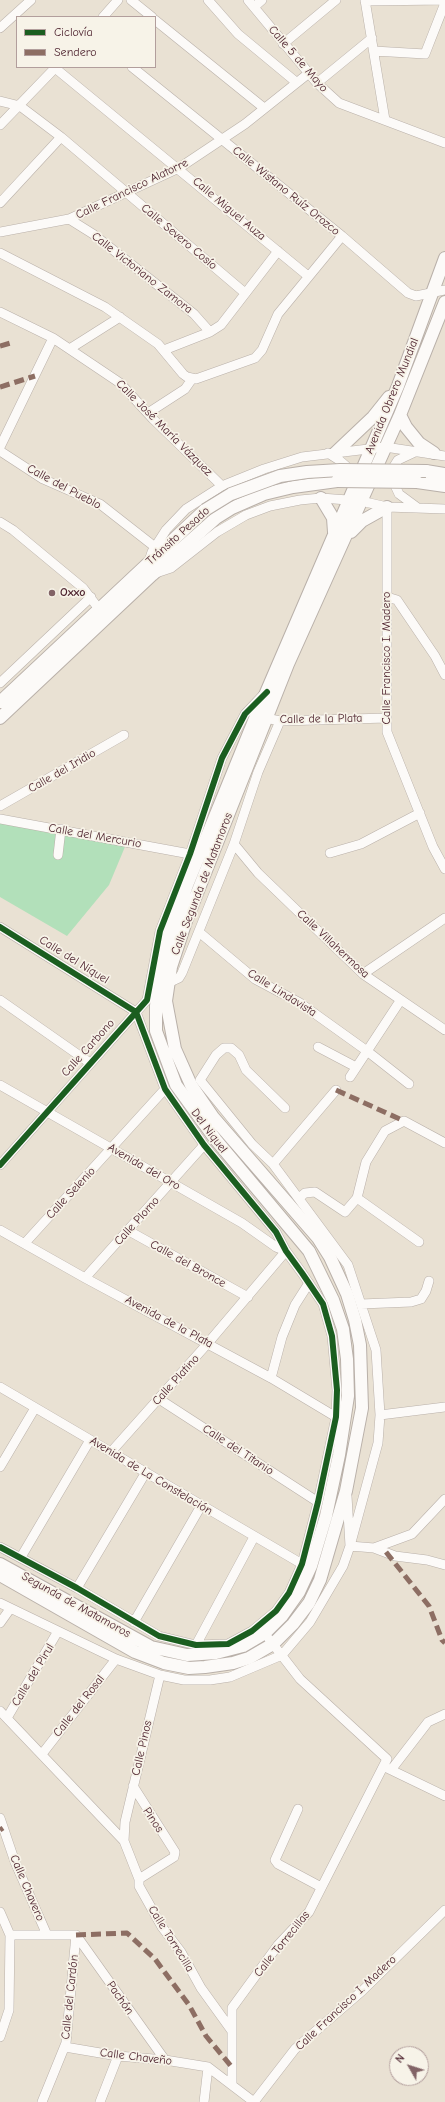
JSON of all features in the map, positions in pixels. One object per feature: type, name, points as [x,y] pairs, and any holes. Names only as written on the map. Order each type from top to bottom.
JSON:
[{"type":"main road","name":"Avenida Obrero Mundial","points":[[362,487],[372,449],[398,386],[445,258]]},
{"type":"main road","name":"Avenida Obrero Mundial","points":[[334,532],[350,500],[362,487],[385,447],[400,415],[445,302]]},
{"type":"main road","points":[[332,453],[373,417],[398,386]]},
{"type":"main road","points":[[400,415],[406,427],[419,443],[439,454]]},
{"type":"main road","name":"Tránsito Pesado","points":[[0,702],[205,510],[245,488],[287,475],[307,472],[353,469],[426,471],[445,474]]},
{"type":"main road","name":"Tránsito Pesado","points":[[0,718],[152,575],[216,518],[232,508],[264,494],[293,487],[337,482],[399,481],[445,486]]},
{"type":"main road","points":[[321,498],[333,518],[334,532]]},
{"type":"main road","name":"Avenida Obrero Mundial","points":[[346,538],[350,500]]},
{"type":"main road","points":[[346,538],[362,521],[387,507]]},
{"type":"main road","name":"Calle Segunda de Matamoros","points":[[150,1652],[189,1668],[220,1666],[249,1658],[273,1644],[293,1624],[309,1603],[320,1580],[346,1491],[362,1408],[360,1345],[347,1294],[330,1257],[318,1238],[212,1117],[191,1085],[175,1049],[166,1001],[171,967],[186,921],[262,717],[267,692],[334,532]]},
{"type":"main road","name":"Calle Segunda de Matamoros","points":[[150,1652],[187,1655],[216,1653],[243,1646],[265,1633],[282,1616],[299,1592],[311,1566],[326,1516],[340,1455],[348,1396],[347,1359],[343,1329],[333,1300],[309,1251],[216,1140],[176,1085],[156,1031],[156,1006],[162,956],[174,920],[262,717],[346,538]]},
{"type":"main road","name":"Segunda de Matamoros","points":[[0,1564],[150,1652]]},
{"type":"main road","name":"Segunda de Matamoros","points":[[0,1575],[101,1634],[150,1652]]},
{"type":"street","points":[[0,28],[31,0]]},
{"type":"street","points":[[104,16],[118,0]]},
{"type":"street","points":[[131,0],[151,16]]},
{"type":"street","points":[[208,0],[238,34],[296,82]]},
{"type":"street","points":[[251,4],[262,0]]},
{"type":"street","points":[[283,44],[336,0]]},
{"type":"street","points":[[374,51],[425,54],[445,2],[365,0],[385,120]]},
{"type":"street","name":"Calle 5 de Mayo","points":[[251,4],[317,84],[339,103],[445,143]]},
{"type":"street","points":[[156,21],[264,108]]},
{"type":"street","points":[[317,84],[372,38]]},
{"type":"street","points":[[0,125],[56,68]]},
{"type":"street","name":"Calle Miguel Auza","points":[[56,68],[308,276]]},
{"type":"street","name":"Calle Wistano Ruíz Orozco","points":[[133,68],[342,236],[408,293],[416,296],[432,294],[445,290]]},
{"type":"street","name":"Calle Francisco Alatorre","points":[[0,232],[69,219],[126,194],[179,168],[223,139],[308,73]]},
{"type":"street","points":[[0,101],[20,106]]},
{"type":"street","name":"Calle Severo Cosío","points":[[20,106],[61,137],[126,194],[245,293]]},
{"type":"street","points":[[0,203],[61,137]]},
{"type":"street","name":"Calle Victoriano Zamora","points":[[69,219],[93,234],[194,314],[210,332]]},
{"type":"street","points":[[148,413],[185,389],[192,379],[246,363],[255,358],[262,350],[276,317],[342,236]]},
{"type":"street","points":[[164,350],[210,332],[221,325],[278,251]]},
{"type":"street","points":[[0,253],[105,307],[164,350],[183,374],[192,379]]},
{"type":"street","name":"Calle José María Vázquez","points":[[0,312],[71,348],[120,383],[148,413],[222,486]]},
{"type":"street","points":[[71,348],[120,317]]},
{"type":"street","points":[[0,447],[53,338]]},
{"type":"street","points":[[149,561],[155,547],[166,530],[186,509],[222,486],[264,468],[302,457],[385,447],[439,454]]},
{"type":"street","name":"Calle del Pueblo","points":[[0,451],[43,478],[100,504],[155,547]]},
{"type":"street","points":[[416,452],[398,460],[393,468],[392,479],[399,494],[420,509]]},
{"type":"street","points":[[332,453],[346,466],[350,500]]},
{"type":"street","points":[[152,575],[171,568],[217,532],[246,515],[270,506],[300,500],[321,498],[350,500],[387,507],[445,509]]},
{"type":"street","name":"Calle Francisco I. Madero","points":[[387,507],[388,737],[445,869]]},
{"type":"street","points":[[0,522],[13,530],[82,588],[91,597],[99,609]]},
{"type":"street","points":[[0,683],[91,597]]},
{"type":"street","points":[[388,597],[397,600],[435,656],[445,675]]},
{"type":"street","name":"Calle Carbono","points":[[0,1165],[146,1000],[160,931],[190,854],[225,751],[245,714],[267,692]]},
{"type":"street","name":"Calle de la Plata","points":[[262,717],[280,720],[387,718]]},
{"type":"street","points":[[146,1000],[158,988],[179,978],[182,973],[234,844],[258,772],[280,720]]},
{"type":"street","name":"Calle del Iridio","points":[[0,806],[124,735]]},
{"type":"street","points":[[330,853],[361,844],[420,813]]},
{"type":"street","name":"Calle del Mercurio","points":[[0,819],[61,829],[190,854]]},
{"type":"street","points":[[58,855],[61,829]]},
{"type":"street","name":"Calle Villahermosa","points":[[234,844],[258,873],[363,974],[400,1001],[445,1030]]},
{"type":"street","points":[[363,974],[445,918]]},
{"type":"street","name":"Calle del Níquel","points":[[1,929],[136,1012]]},
{"type":"street","name":"Calle Lindavista","points":[[199,932],[255,979],[300,1003],[367,1051],[409,1084]]},
{"type":"street","points":[[0,1000],[90,1063]]},
{"type":"street","points":[[350,1077],[400,1001]]},
{"type":"street","name":"Del Niquel","points":[[0,1547],[77,1588],[159,1636],[196,1645],[228,1644],[252,1631],[276,1611],[289,1593],[302,1564],[318,1502],[336,1417],[337,1390],[332,1336],[323,1304],[286,1251],[276,1232],[204,1145],[165,1089],[136,1012]]},
{"type":"street","points":[[318,1047],[356,1067]]},
{"type":"street","points":[[0,1604],[116,1659],[160,1675],[184,1680],[223,1678],[282,1655],[310,1622],[343,1566],[350,1546],[378,1443],[380,1415],[376,1350],[348,1265],[273,1164],[252,1144],[200,1080],[216,1055],[224,1048],[231,1048],[239,1055],[246,1070],[284,1108]]},
{"type":"street","name":"Avenida del Oro","points":[[0,1085],[242,1223],[276,1247],[286,1251]]},
{"type":"street","name":"Calle Selenio","points":[[25,1243],[165,1089]]},
{"type":"street","points":[[273,1164],[336,1090]]},
{"type":"street","points":[[212,1117],[252,1144]]},
{"type":"street","points":[[299,1198],[305,1193],[315,1192],[345,1212],[357,1198],[366,1162],[385,1131],[404,1121],[445,1142]]},
{"type":"street","name":"Calle Plomo","points":[[85,1278],[129,1231],[204,1145]]},
{"type":"street","points":[[357,1198],[419,1242]]},
{"type":"street","name":"Avenida de la Plata","points":[[0,1230],[85,1278],[271,1378],[336,1417]]},
{"type":"street","name":"Calle del Bronce","points":[[129,1231],[248,1297]]},
{"type":"street","name":"Calle Platino","points":[[111,1452],[208,1343],[286,1251]]},
{"type":"street","points":[[361,1304],[411,1302],[420,1299],[426,1291],[429,1281]]},
{"type":"street","points":[[271,1378],[282,1336],[295,1305],[309,1283]]},
{"type":"street","name":"Avenida de La Constelación","points":[[0,1386],[201,1506],[302,1564]]},
{"type":"street","name":"Calle del Titanio","points":[[159,1398],[318,1502]]},
{"type":"street","points":[[380,1415],[445,1407]]},
{"type":"street","points":[[0,1467],[35,1408]]},
{"type":"street","points":[[21,1557],[90,1440]]},
{"type":"street","points":[[77,1588],[146,1472]]},
{"type":"street","points":[[346,1491],[350,1546]]},
{"type":"street","points":[[374,1548],[412,1534],[444,1500]]},
{"type":"street","points":[[134,1622],[201,1506]]},
{"type":"street","points":[[196,1645],[254,1537]]},
{"type":"street","points":[[350,1546],[374,1548],[395,1556],[427,1560],[445,1565]]},
{"type":"street","points":[[0,1623],[10,1609]]},
{"type":"street","name":"Calle del Pirul","points":[[3,1715],[58,1631]]},
{"type":"street","points":[[265,1633],[300,1679],[387,1759],[387,1768],[445,1796]]},
{"type":"street","name":"Calle del Rosal","points":[[42,1754],[116,1659]]},
{"type":"street","name":"Calle Pinos","points":[[125,1822],[160,1675]]},
{"type":"street","name":"Calle Torrecillas","points":[[232,2085],[232,2008],[278,1945],[309,1912],[321,1887],[387,1768],[428,1722],[445,1714]]},
{"type":"street","name":"Calle Torrecilla","points":[[3,1715],[124,1841],[139,1879],[139,1886],[162,1927],[181,1952],[201,1988],[232,2031]]},
{"type":"street","name":"Pinos","points":[[133,1786],[175,1852],[174,1857],[139,1879]]},
{"type":"street","points":[[298,1808],[275,1860],[278,1864],[321,1887]]},
{"type":"street","name":"Calle Chavero","points":[[0,1818],[2,1829],[15,1862],[47,1935]]},
{"type":"street","name":"Calle Torrecilla","points":[[124,1841],[125,1822]]},
{"type":"street","name":"Calle Francisco I. Madero","points":[[254,2102],[295,2049],[362,1990],[445,1910]]},
{"type":"street","points":[[0,1912],[10,1935],[9,2010],[0,2037]]},
{"type":"street","points":[[10,1935],[76,1935]]},
{"type":"street","name":"Calle del Cardón","points":[[42,2102],[64,2047],[76,1935]]},
{"type":"street","name":"Pachón","points":[[76,1935],[165,2060]]},
{"type":"street","name":"Calle Chaveño","points":[[64,2047],[118,2056],[165,2060],[208,2067]]},
{"type":"street","points":[[100,2102],[118,2056]]},
{"type":"street","points":[[208,2067],[254,2102]]},
{"type":"street","points":[[204,2102],[208,2067]]},
{"type":"green space","points":[[0,822],[127,842],[109,885],[67,936],[0,897]]},
{"type":"marked path","points":[[0,346],[14,342]]},
{"type":"marked path","points":[[0,387],[35,376]]},
{"type":"marked path","points":[[336,1090],[404,1121]]},
{"type":"marked path","points":[[386,1552],[429,1606],[442,1640],[445,1643]]},
{"type":"marked path","points":[[76,1935],[127,1933],[155,1959],[189,2005],[206,2036],[231,2066]]},
{"type":"cycle path","points":[[0,1165],[147,1000],[160,931],[190,854],[222,758],[245,714],[267,692]]},
{"type":"cycle path","points":[[0,927],[136,1012],[165,1089],[204,1145],[276,1232],[286,1251],[323,1304],[332,1336],[337,1390],[336,1417],[318,1502],[302,1564],[289,1593],[276,1611],[252,1631],[228,1644],[196,1645],[159,1636],[77,1588],[0,1547]]},
{"type":"place","name":"Oxxo","points":[[52,593]]}]
